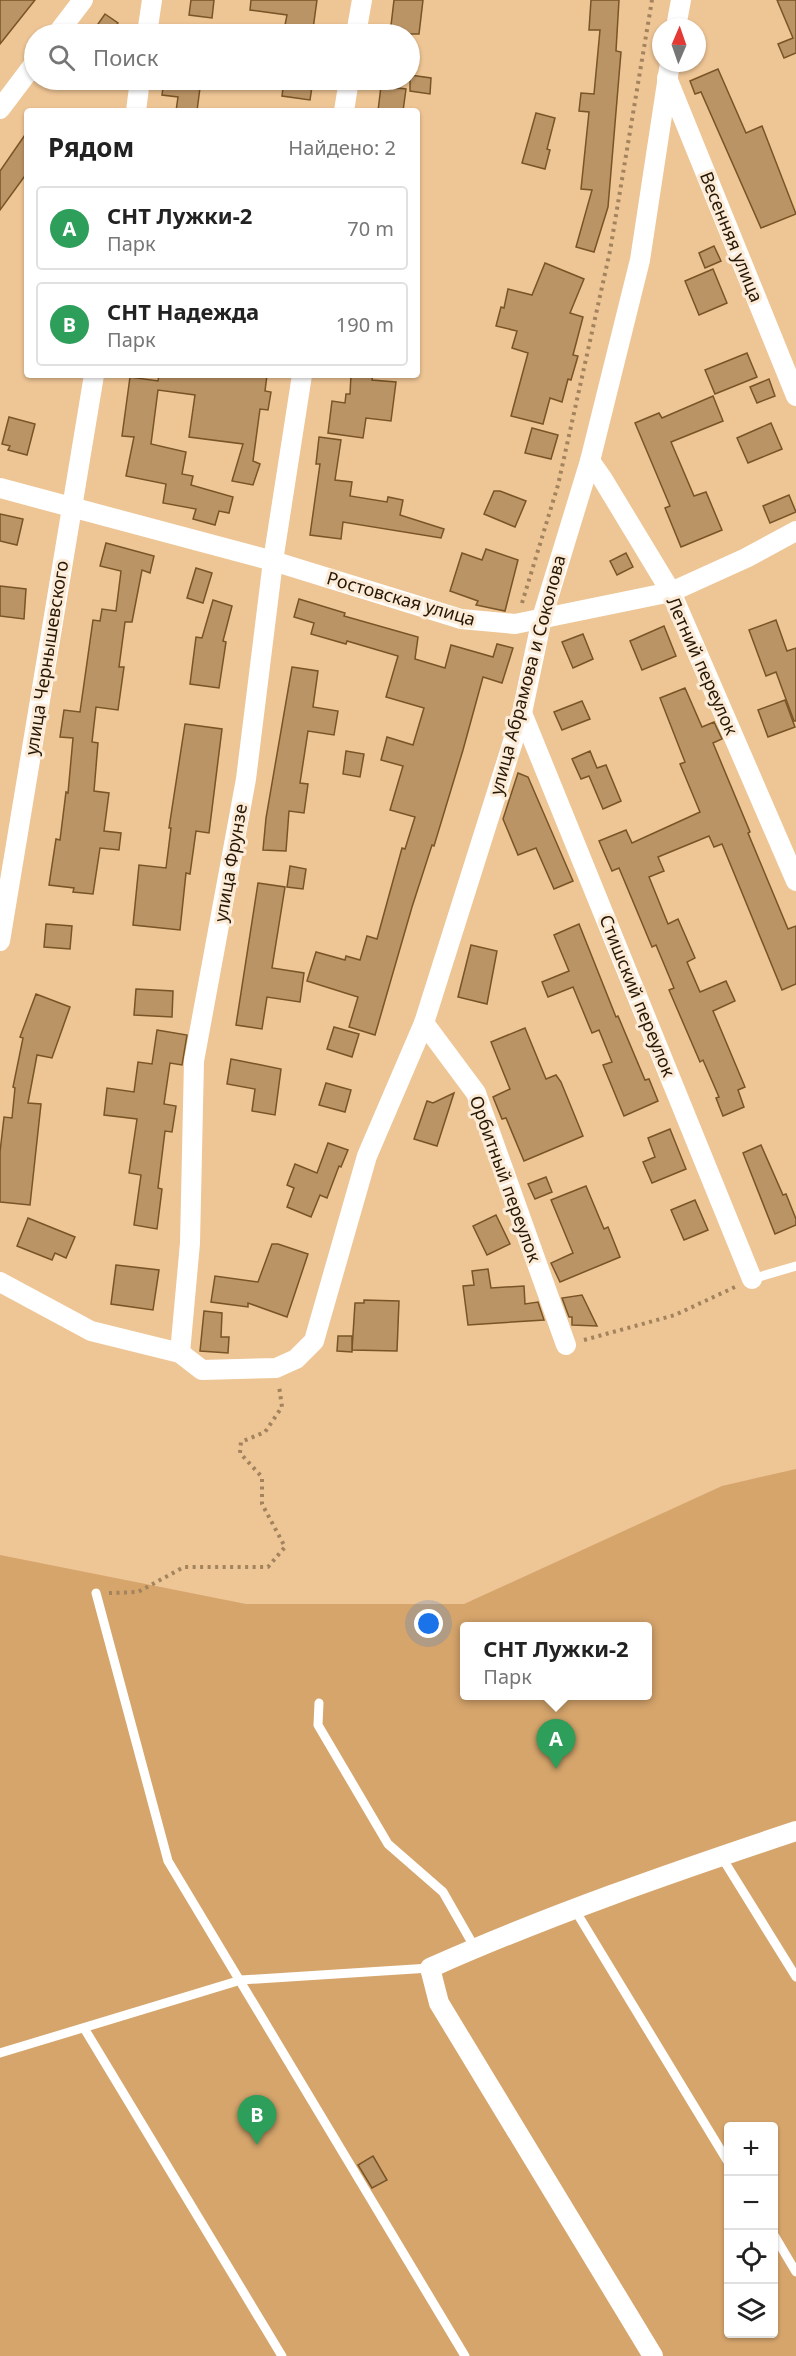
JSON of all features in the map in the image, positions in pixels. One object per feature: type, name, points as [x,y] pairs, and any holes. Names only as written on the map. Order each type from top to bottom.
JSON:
[{"type":"street","points":[[65,24],[83,0]]},
{"type":"street","points":[[148,24],[152,0]]},
{"type":"street","points":[[358,24],[362,0]]},
{"type":"street","points":[[678,18],[681,0]]},
{"type":"street","name":"Весенняя улица","points":[[668,72],[796,396]]},
{"type":"street","name":"улица Абрамова и Соколова","points":[[276,1368],[296,1359],[314,1341],[367,1156],[424,1023],[522,713],[542,618],[590,461],[640,260],[668,72]]},
{"type":"street","points":[[0,109],[24,77]]},
{"type":"street","points":[[136,108],[139,90]]},
{"type":"street","points":[[344,108],[347,90]]},
{"type":"street","name":"улица Чернышевского","points":[[0,941],[94,378]]},
{"type":"street","name":"улица Фрунзе","points":[[180,1353],[190,1243],[194,1061],[246,779],[273,561],[302,378]]},
{"type":"street","name":"Летний переулок","points":[[590,461],[671,592],[796,881]]},
{"type":"street","name":"Ростовская улица","points":[[0,488],[273,561],[461,619],[491,624],[515,624],[671,592],[746,558],[796,531]]},
{"type":"street","name":"Стишский переулок","points":[[522,713],[752,1279]]},
{"type":"street","name":"Орбитный переулок","points":[[424,1023],[476,1093],[566,1345]]},
{"type":"street","points":[[0,1282],[91,1331],[180,1353],[202,1370],[276,1368]]},
{"type":"street","points":[[653,2356],[438,2003],[430,1968],[475,1948],[575,1910],[796,1831]]},
{"type":"lane","points":[[752,1279],[796,1266]]},
{"type":"lane","points":[[96,1593],[168,1861],[465,2356]]},
{"type":"lane","points":[[319,1704],[318,1725],[388,1844],[443,1892],[475,1948]]},
{"type":"lane","points":[[721,1856],[796,1977]]},
{"type":"lane","points":[[575,1910],[724,2154]]},
{"type":"lane","points":[[0,2054],[241,1980],[430,1968]]},
{"type":"lane","points":[[84,2028],[282,2356]]},
{"type":"lane","points":[[778,2242],[796,2272]]},
{"type":"path","points":[[515,624],[558,485],[610,251],[652,0]]},
{"type":"path","points":[[566,1345],[675,1315],[752,1279]]},
{"type":"path","points":[[96,1593],[138,1592],[184,1567],[268,1567],[285,1547],[262,1504],[262,1477],[240,1453],[241,1442],[266,1432],[282,1407],[276,1368]]},
{"type":"shaded area","points":[[796,1469],[796,2356],[0,2356],[0,1555],[246,1604],[464,1604],[722,1486]]},
{"type":"building","points":[[0,0],[35,0],[0,44]]},
{"type":"building","points":[[191,0],[214,0],[212,18],[189,15]]},
{"type":"building","points":[[251,0],[317,0],[314,24],[285,24],[287,15],[250,10]]},
{"type":"building","points":[[394,0],[423,0],[420,26],[391,24]]},
{"type":"building","points":[[591,0],[619,0],[616,51],[621,52],[608,207],[594,252],[576,247],[592,190],[581,189],[589,112],[579,111],[581,93],[594,94],[600,30],[589,30]]},
{"type":"building","points":[[777,0],[796,0],[796,53],[784,58],[778,44],[793,38]]},
{"type":"building","points":[[105,14],[118,23],[117,24],[98,24]]},
{"type":"building","points":[[718,69],[746,133],[762,126],[796,214],[761,228],[701,92],[695,94],[690,81]]},
{"type":"building","points":[[420,76],[431,78],[430,94],[410,91],[420,90]]},
{"type":"building","points":[[163,90],[200,90],[197,108],[176,108],[178,97],[162,95]]},
{"type":"building","points":[[283,90],[312,90],[310,100],[282,96]]},
{"type":"building","points":[[381,90],[406,90],[403,108],[378,108]]},
{"type":"building","points":[[536,113],[555,118],[547,149],[550,150],[545,169],[522,163]]},
{"type":"building","points":[[24,136],[24,177],[0,210],[0,171]]},
{"type":"building","points":[[714,246],[721,261],[705,268],[699,253]]},
{"type":"building","points":[[545,263],[584,279],[570,313],[583,317],[573,355],[578,356],[571,380],[568,379],[562,402],[550,398],[543,424],[511,416],[528,353],[512,348],[517,331],[496,326],[501,307],[504,308],[508,289],[532,295]]},
{"type":"building","points":[[713,269],[727,303],[699,315],[685,281]]},
{"type":"building","points":[[747,353],[757,377],[715,394],[705,370]]},
{"type":"building","points":[[130,378],[158,381],[158,378],[267,378],[265,391],[271,392],[268,410],[260,409],[253,461],[260,464],[253,485],[232,481],[243,444],[189,437],[195,395],[158,390],[151,444],[186,452],[182,474],[193,476],[191,485],[233,497],[229,513],[219,511],[215,525],[193,519],[196,509],[163,503],[166,484],[126,476],[134,437],[122,436]]},
{"type":"building","points":[[351,378],[372,378],[372,380],[396,382],[391,421],[366,418],[363,438],[328,433],[332,401],[345,403],[346,394],[350,394]]},
{"type":"building","points":[[769,379],[775,396],[757,403],[750,387]]},
{"type":"building","points":[[713,396],[723,421],[671,442],[694,496],[706,492],[722,530],[681,547],[665,508],[670,506],[635,423],[659,413],[662,418]]},
{"type":"building","points":[[9,417],[35,424],[27,455],[8,450],[10,446],[2,444]]},
{"type":"building","points":[[771,423],[782,449],[748,463],[737,438]]},
{"type":"building","points":[[532,428],[558,435],[551,459],[525,453]]},
{"type":"building","points":[[319,437],[341,440],[335,480],[352,482],[350,496],[387,502],[388,497],[403,500],[400,515],[444,529],[441,538],[343,522],[341,539],[310,535],[320,464],[316,464]]},
{"type":"building","points":[[494,491],[526,501],[515,527],[484,514]]},
{"type":"building","points":[[789,495],[796,512],[770,523],[763,506]]},
{"type":"building","points":[[0,514],[23,519],[17,545],[0,541]]},
{"type":"building","points":[[106,543],[154,556],[150,573],[142,570],[132,622],[125,622],[119,667],[124,667],[118,710],[96,707],[92,742],[98,743],[94,791],[109,793],[104,831],[121,833],[119,850],[100,848],[93,894],[73,892],[74,888],[49,885],[56,839],[60,840],[66,792],[68,793],[73,738],[60,737],[64,710],[80,712],[93,620],[100,621],[102,609],[116,611],[121,571],[100,566]]},
{"type":"building","points":[[486,549],[518,560],[505,611],[476,605],[478,601],[450,591],[462,553],[482,560]]},
{"type":"building","points":[[626,553],[633,567],[617,575],[610,561]]},
{"type":"building","points":[[196,568],[212,573],[203,603],[187,598]]},
{"type":"building","points":[[0,586],[26,589],[24,619],[0,616]]},
{"type":"building","points":[[299,599],[345,613],[344,616],[418,637],[415,659],[445,668],[451,645],[493,657],[497,644],[513,648],[502,683],[483,677],[463,750],[434,846],[432,845],[412,907],[375,1035],[349,1027],[358,997],[307,981],[316,952],[345,960],[346,956],[360,960],[367,936],[377,939],[402,848],[405,849],[415,817],[390,810],[403,766],[381,760],[387,737],[413,745],[424,708],[386,697],[398,656],[347,641],[346,644],[311,634],[314,623],[294,617]]},
{"type":"building","points":[[213,600],[232,606],[223,641],[226,642],[219,688],[190,684],[196,637],[202,638]]},
{"type":"building","points":[[776,620],[787,651],[796,648],[796,721],[794,721],[776,672],[766,676],[749,630]]},
{"type":"building","points":[[664,626],[676,656],[642,670],[630,641]]},
{"type":"building","points":[[583,634],[593,659],[573,668],[562,642]]},
{"type":"building","points":[[292,667],[318,671],[313,707],[338,711],[334,735],[308,731],[300,783],[308,784],[304,813],[289,811],[286,851],[263,850],[266,818]]},
{"type":"building","points":[[685,688],[702,727],[714,722],[722,739],[713,743],[750,832],[748,833],[788,929],[796,926],[796,984],[782,990],[722,844],[714,847],[709,836],[658,857],[664,871],[649,877],[668,924],[678,919],[695,958],[687,962],[700,992],[726,981],[735,1001],[713,1011],[745,1087],[738,1090],[744,1107],[723,1116],[716,1098],[719,1097],[703,1060],[700,1062],[669,990],[674,988],[656,945],[652,947],[619,868],[612,871],[599,841],[626,830],[632,843],[700,812],[680,764],[685,762],[660,698]]},
{"type":"building","points":[[785,700],[795,727],[768,737],[758,710]]},
{"type":"building","points":[[582,701],[590,719],[562,730],[554,712]]},
{"type":"building","points":[[185,724],[222,729],[209,833],[196,831],[190,874],[186,873],[180,930],[133,925],[139,865],[166,868],[171,828],[169,828]]},
{"type":"building","points":[[346,751],[364,754],[360,777],[343,774]]},
{"type":"building","points":[[590,751],[597,768],[606,765],[621,801],[603,809],[589,776],[581,779],[572,759]]},
{"type":"building","points":[[518,773],[528,777],[573,881],[554,889],[536,848],[518,855],[503,819]]},
{"type":"building","points":[[290,866],[306,869],[303,889],[287,887]]},
{"type":"building","points":[[258,883],[285,887],[272,968],[304,973],[300,1002],[267,997],[262,1029],[236,1025]]},
{"type":"building","points":[[46,924],[72,926],[70,949],[44,947]]},
{"type":"building","points":[[579,924],[616,1017],[618,1016],[645,1080],[649,1079],[658,1101],[624,1116],[603,1065],[612,1062],[599,1030],[592,1033],[573,987],[548,997],[542,982],[569,971],[554,935]]},
{"type":"building","points":[[471,945],[497,951],[487,1004],[458,997]]},
{"type":"building","points":[[136,989],[173,991],[172,1017],[134,1015]]},
{"type":"building","points":[[36,994],[70,1007],[52,1058],[37,1055],[28,1103],[41,1104],[30,1205],[0,1202],[0,1152],[4,1117],[12,1118],[15,1088],[13,1087],[23,1038],[20,1037]]},
{"type":"building","points":[[334,1027],[359,1034],[352,1057],[327,1049]]},
{"type":"building","points":[[525,1028],[546,1079],[556,1075],[561,1082],[583,1136],[524,1161],[506,1118],[502,1119],[493,1097],[510,1089],[491,1042]]},
{"type":"building","points":[[157,1030],[187,1035],[182,1065],[170,1063],[164,1104],[176,1106],[172,1132],[165,1131],[158,1188],[162,1189],[157,1229],[134,1225],[141,1175],[129,1173],[137,1119],[104,1115],[107,1088],[134,1092],[138,1062],[152,1064]]},
{"type":"building","points":[[231,1059],[281,1069],[275,1115],[252,1111],[255,1089],[227,1084]]},
{"type":"building","points":[[326,1083],[351,1090],[345,1112],[319,1105]]},
{"type":"building","points":[[454,1093],[437,1146],[414,1139],[427,1101],[433,1103]]},
{"type":"building","points":[[670,1129],[686,1169],[652,1183],[643,1162],[655,1157],[648,1138]]},
{"type":"building","points":[[328,1143],[348,1150],[341,1167],[339,1166],[327,1198],[320,1195],[311,1217],[287,1207],[294,1188],[287,1185],[295,1164],[317,1173]]},
{"type":"building","points":[[761,1145],[796,1219],[796,1225],[775,1234],[743,1153]]},
{"type":"building","points":[[546,1177],[552,1192],[535,1199],[528,1184]]},
{"type":"building","points":[[586,1186],[604,1229],[608,1227],[620,1257],[560,1282],[551,1263],[573,1253],[551,1200]]},
{"type":"building","points":[[695,1200],[708,1230],[684,1240],[671,1210]]},
{"type":"building","points":[[496,1215],[510,1244],[487,1255],[473,1226]]},
{"type":"building","points":[[28,1218],[75,1237],[66,1258],[55,1253],[52,1260],[17,1246]]},
{"type":"building","points":[[272,1244],[308,1254],[287,1317],[248,1303],[248,1307],[211,1302],[215,1276],[258,1282]]},
{"type":"building","points":[[116,1265],[159,1270],[153,1310],[111,1304]]},
{"type":"building","points":[[488,1269],[491,1288],[524,1286],[525,1304],[538,1302],[544,1320],[468,1325],[463,1286],[474,1285],[472,1271]]},
{"type":"building","points":[[582,1295],[597,1326],[572,1325],[572,1317],[569,1317],[562,1298]]},
{"type":"building","points":[[364,1300],[399,1301],[397,1351],[352,1350],[355,1303],[364,1303]]},
{"type":"building","points":[[204,1311],[222,1313],[221,1337],[229,1337],[228,1353],[200,1351]]},
{"type":"building","points":[[338,1336],[352,1336],[352,1352],[337,1351]]},
{"type":"building","points":[[373,2156],[387,2180],[372,2188],[358,2165]]},
{"type":"place","name":"СНТ Лужки-2","points":[[556,1769]]},
{"type":"place","name":"СНТ Надежда","points":[[257,2145]]}]
